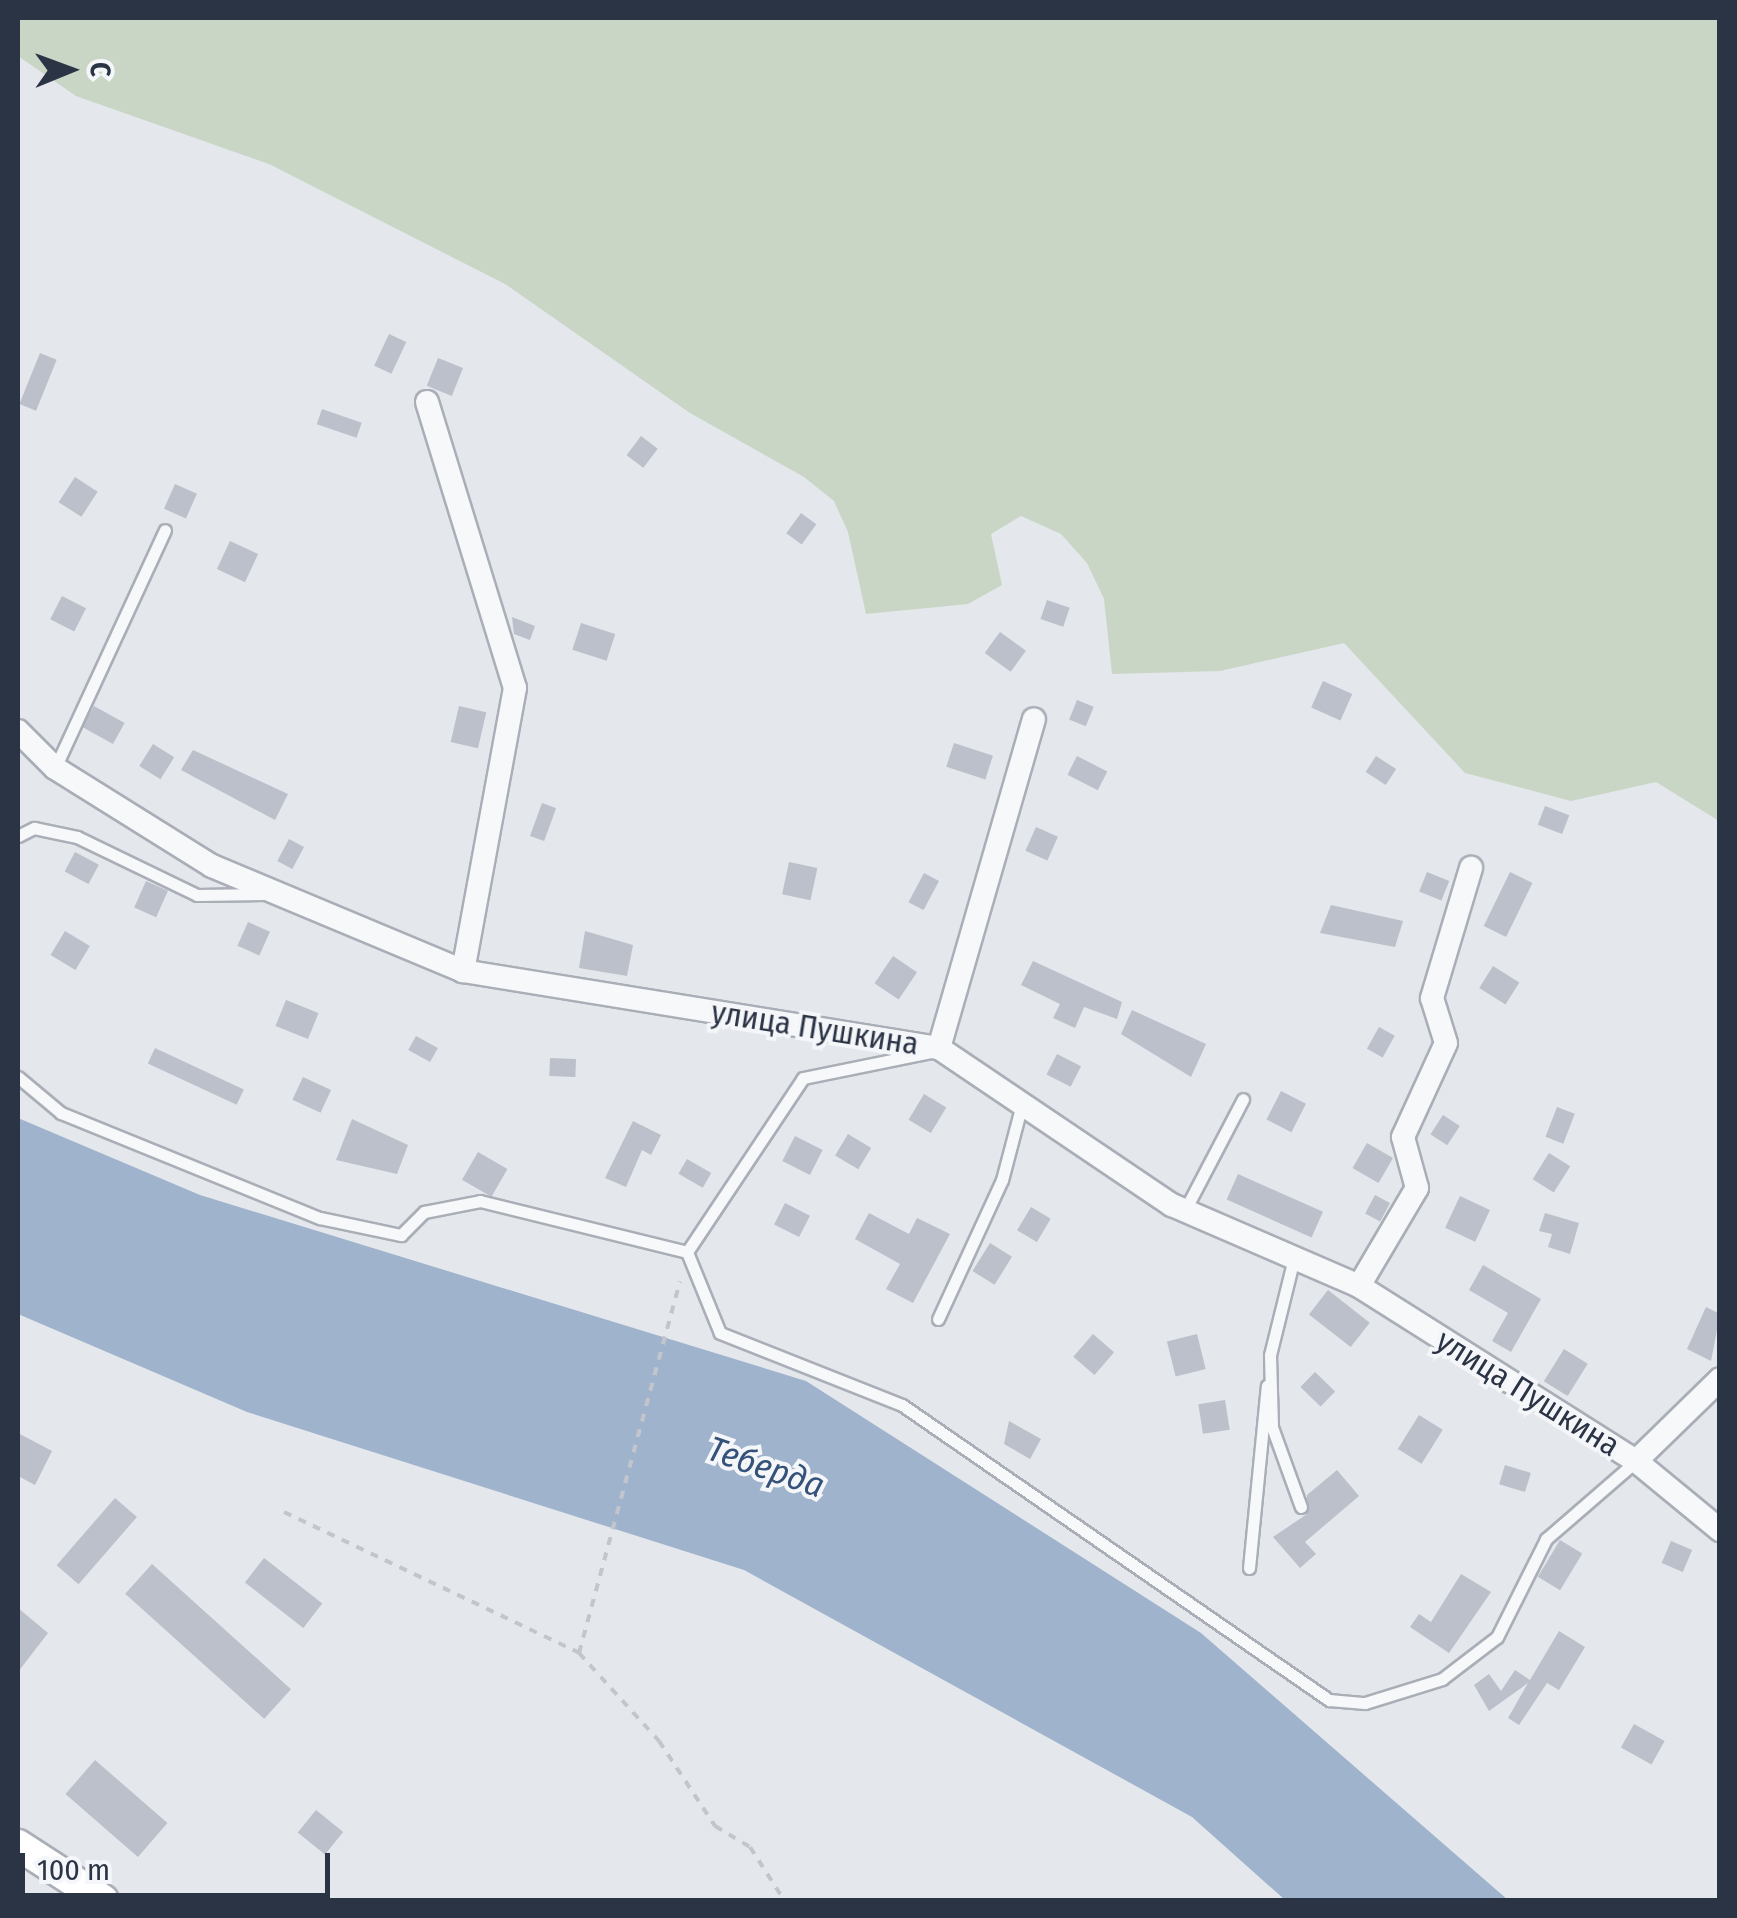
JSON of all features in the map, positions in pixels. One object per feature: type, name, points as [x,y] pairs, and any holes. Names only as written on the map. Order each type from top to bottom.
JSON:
[{"type":"main road","points":[[18,1844],[103,1900]]},
{"type":"street","points":[[427,402],[515,688],[463,971]]},
{"type":"street","points":[[939,1048],[1034,719]]},
{"type":"street","name":"улица Пушкина","points":[[18,731],[55,768],[212,866],[463,971],[939,1048],[1185,1210],[1359,1286],[1636,1461],[1720,1530]]},
{"type":"street","points":[[1359,1286],[1417,1188],[1403,1137],[1446,1043],[1432,998],[1472,868]]},
{"type":"street","points":[[1636,1461],[1720,1380]]},
{"type":"lane","points":[[55,768],[165,530]]},
{"type":"lane","points":[[18,836],[34,828],[77,836],[197,896],[280,894]]},
{"type":"lane","points":[[687,1252],[803,1078],[899,1065],[939,1048]]},
{"type":"lane","points":[[18,1078],[60,1112],[320,1218],[401,1235],[424,1212],[480,1201],[687,1252]]},
{"type":"lane","points":[[1185,1210],[1243,1099]]},
{"type":"lane","points":[[938,1319],[1002,1180],[1022,1104]]},
{"type":"lane","points":[[687,1252],[720,1333],[902,1405],[1329,1700],[1365,1703],[1442,1678],[1497,1637],[1546,1540],[1636,1461]]},
{"type":"lane","points":[[1249,1568],[1270,1372],[1294,1258]]},
{"type":"lane","points":[[1270,1372],[1272,1426],[1301,1508]]},
{"type":"path","points":[[579,1653],[687,1252]]},
{"type":"path","points":[[284,1512],[579,1653],[659,1742],[714,1826],[750,1847],[784,1900]]},
{"type":"green space","points":[[18,18],[1719,18],[1719,821],[1656,782],[1571,801],[1465,773],[1344,643],[1220,671],[1112,674],[1104,599],[1087,563],[1061,534],[1021,516],[991,534],[1002,585],[968,604],[866,614],[848,532],[834,501],[804,477],[690,413],[505,284],[269,164],[76,96],[18,56]]},
{"type":"water","name":"Теберда","points":[[18,1118],[200,1195],[806,1381],[1201,1633],[1508,1900],[1285,1900],[1192,1817],[744,1570],[247,1412],[18,1314]]},
{"type":"building","points":[[389,334],[406,342],[391,374],[374,366]]},
{"type":"building","points":[[40,353],[57,360],[36,411],[19,404]]},
{"type":"building","points":[[438,358],[463,368],[452,396],[427,386]]},
{"type":"building","points":[[322,409],[362,423],[357,438],[317,424]]},
{"type":"building","points":[[641,436],[658,449],[643,468],[627,455]]},
{"type":"building","points":[[75,477],[98,492],[81,517],[59,502]]},
{"type":"building","points":[[175,484],[197,494],[186,518],[164,509]]},
{"type":"building","points":[[801,513],[816,524],[802,544],[786,533]]},
{"type":"building","points":[[230,541],[258,554],[245,582],[217,569]]},
{"type":"building","points":[[62,596],[86,608],[74,631],[50,619]]},
{"type":"building","points":[[1047,600],[1070,608],[1063,627],[1040,619]]},
{"type":"building","points":[[512,617],[535,626],[530,640],[514,634]]},
{"type":"building","points":[[581,623],[615,634],[607,661],[572,650]]},
{"type":"building","points":[[1000,632],[1026,651],[1011,672],[985,653]]},
{"type":"building","points":[[1323,681],[1352,694],[1340,721],[1311,707]]},
{"type":"building","points":[[1077,700],[1094,707],[1086,726],[1069,719]]},
{"type":"building","points":[[94,706],[125,723],[113,744],[82,727]]},
{"type":"building","points":[[459,706],[486,712],[478,748],[451,742]]},
{"type":"building","points":[[954,743],[993,756],[985,779],[946,767]]},
{"type":"building","points":[[153,744],[174,757],[160,779],[139,766]]},
{"type":"building","points":[[193,750],[288,794],[275,820],[181,770]]},
{"type":"building","points":[[1077,756],[1107,771],[1098,790],[1067,775]]},
{"type":"building","points":[[1376,756],[1396,769],[1386,785],[1366,772]]},
{"type":"building","points":[[542,803],[556,808],[544,841],[530,836]]},
{"type":"building","points":[[1545,806],[1569,815],[1562,834],[1538,825]]},
{"type":"building","points":[[1036,827],[1058,837],[1047,861],[1025,851]]},
{"type":"building","points":[[289,839],[304,847],[292,869],[277,861]]},
{"type":"building","points":[[75,852],[99,865],[89,884],[65,871]]},
{"type":"building","points":[[789,862],[817,868],[811,900],[782,894]]},
{"type":"building","points":[[1427,872],[1449,881],[1441,900],[1419,891]]},
{"type":"building","points":[[1510,872],[1532,883],[1506,937],[1484,926]]},
{"type":"building","points":[[924,873],[939,881],[924,910],[909,902]]},
{"type":"building","points":[[146,881],[168,891],[156,917],[134,907]]},
{"type":"building","points":[[1331,905],[1403,921],[1395,947],[1320,933]]},
{"type":"building","points":[[248,922],[270,932],[259,956],[237,946]]},
{"type":"building","points":[[65,931],[90,946],[75,970],[51,955]]},
{"type":"building","points":[[585,931],[633,945],[627,976],[579,968]]},
{"type":"building","points":[[893,956],[917,972],[899,1000],[875,983]]},
{"type":"building","points":[[1033,961],[1122,1002],[1117,1019],[1084,1007],[1075,1028],[1053,1018],[1060,1004],[1021,985]]},
{"type":"building","points":[[1493,966],[1519,982],[1506,1004],[1479,988]]},
{"type":"building","points":[[286,1000],[318,1013],[308,1039],[276,1026]]},
{"type":"building","points":[[1132,1010],[1206,1044],[1191,1077],[1121,1034]]},
{"type":"building","points":[[1379,1027],[1395,1036],[1383,1058],[1367,1049]]},
{"type":"building","points":[[416,1036],[438,1048],[430,1062],[408,1050]]},
{"type":"building","points":[[155,1048],[244,1089],[237,1105],[148,1063]]},
{"type":"building","points":[[1057,1054],[1081,1066],[1071,1087],[1047,1074]]},
{"type":"building","points":[[550,1058],[576,1059],[575,1077],[549,1076]]},
{"type":"building","points":[[303,1077],[331,1090],[321,1113],[292,1100]]},
{"type":"building","points":[[1281,1091],[1306,1104],[1291,1132],[1266,1120]]},
{"type":"building","points":[[924,1094],[946,1107],[931,1133],[909,1120]]},
{"type":"building","points":[[1557,1107],[1575,1114],[1563,1144],[1546,1137]]},
{"type":"building","points":[[1443,1115],[1460,1126],[1447,1145],[1430,1134]]},
{"type":"building","points":[[352,1119],[408,1145],[397,1174],[336,1160]]},
{"type":"building","points":[[633,1121],[661,1135],[651,1155],[642,1150],[626,1187],[605,1178]]},
{"type":"building","points":[[848,1134],[871,1148],[858,1169],[835,1155]]},
{"type":"building","points":[[795,1136],[823,1150],[810,1175],[782,1161]]},
{"type":"building","points":[[1367,1143],[1393,1158],[1378,1183],[1352,1168]]},
{"type":"building","points":[[478,1152],[507,1169],[491,1197],[462,1180]]},
{"type":"building","points":[[1549,1153],[1570,1166],[1554,1193],[1533,1179]]},
{"type":"building","points":[[687,1159],[711,1173],[703,1188],[678,1174]]},
{"type":"building","points":[[1238,1174],[1323,1212],[1312,1237],[1227,1200]]},
{"type":"building","points":[[1375,1195],[1390,1203],[1380,1222],[1365,1214]]},
{"type":"building","points":[[1460,1196],[1490,1210],[1475,1242],[1445,1228]]},
{"type":"building","points":[[785,1203],[810,1216],[799,1237],[774,1224]]},
{"type":"building","points":[[1031,1207],[1051,1219],[1037,1242],[1017,1230]]},
{"type":"building","points":[[869,1213],[909,1234],[917,1218],[950,1234],[913,1303],[886,1289],[900,1264],[855,1239]]},
{"type":"building","points":[[1545,1213],[1579,1223],[1570,1254],[1548,1247],[1552,1234],[1539,1231]]},
{"type":"building","points":[[990,1243],[1012,1257],[995,1285],[973,1271]]},
{"type":"building","points":[[1483,1265],[1541,1299],[1511,1352],[1492,1341],[1508,1313],[1469,1290]]},
{"type":"building","points":[[1328,1290],[1370,1323],[1351,1347],[1309,1314]]},
{"type":"building","points":[[1706,1307],[1720,1314],[1711,1361],[1687,1349]]},
{"type":"building","points":[[1093,1334],[1114,1352],[1094,1375],[1073,1357]]},
{"type":"building","points":[[1197,1334],[1206,1369],[1176,1376],[1167,1341]]},
{"type":"building","points":[[1564,1349],[1588,1364],[1568,1396],[1544,1381]]},
{"type":"building","points":[[1315,1372],[1335,1391],[1321,1407],[1300,1387]]},
{"type":"building","points":[[1225,1400],[1230,1430],[1203,1434],[1198,1404]]},
{"type":"building","points":[[1419,1415],[1443,1430],[1422,1464],[1398,1449]]},
{"type":"building","points":[[1009,1421],[1041,1439],[1030,1459],[1004,1444]]},
{"type":"building","points":[[18,1433],[52,1451],[35,1485],[18,1476]]},
{"type":"building","points":[[1505,1465],[1531,1473],[1525,1492],[1499,1484]]},
{"type":"building","points":[[1337,1470],[1359,1496],[1305,1542],[1316,1554],[1300,1568],[1273,1537],[1307,1514],[1307,1495]]},
{"type":"building","points":[[115,1498],[137,1517],[78,1584],[57,1565]]},
{"type":"building","points":[[1560,1540],[1582,1553],[1560,1590],[1538,1577]]},
{"type":"building","points":[[1671,1541],[1692,1550],[1683,1572],[1662,1563]]},
{"type":"building","points":[[264,1558],[322,1604],[303,1628],[245,1582]]},
{"type":"building","points":[[152,1564],[291,1689],[264,1719],[125,1594]]},
{"type":"building","points":[[1461,1574],[1491,1592],[1449,1653],[1410,1627],[1419,1614],[1431,1622]]},
{"type":"building","points":[[18,1608],[48,1633],[18,1672]]},
{"type":"building","points":[[1559,1631],[1585,1647],[1559,1690],[1547,1683],[1519,1725],[1508,1718],[1528,1683],[1489,1711],[1474,1685],[1489,1674],[1501,1691],[1515,1670],[1530,1680]]},
{"type":"building","points":[[1634,1724],[1665,1741],[1652,1765],[1621,1748]]},
{"type":"building","points":[[95,1760],[167,1823],[138,1857],[65,1794]]},
{"type":"building","points":[[316,1810],[343,1832],[325,1855],[298,1833]]}]
